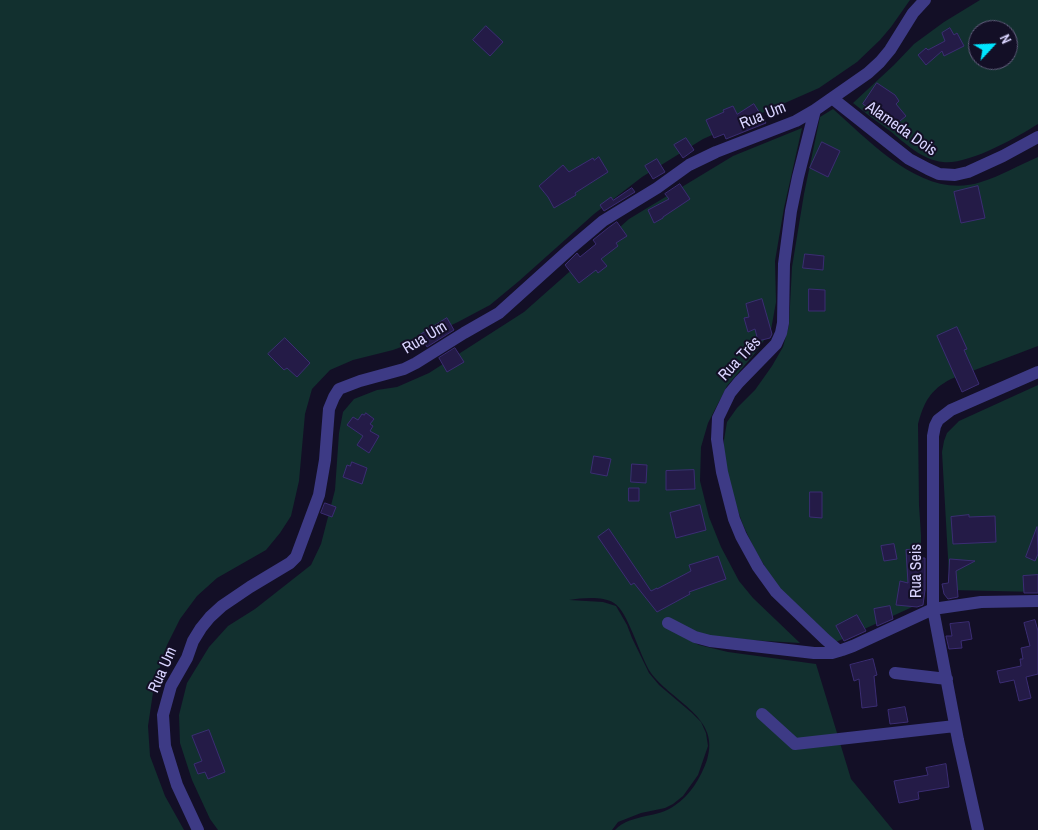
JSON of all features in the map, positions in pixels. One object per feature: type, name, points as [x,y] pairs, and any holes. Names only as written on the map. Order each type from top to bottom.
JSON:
[{"type":"street","name":"Rua Um","points":[[198,830],[177,784],[165,746],[163,715],[171,686],[187,658],[197,634],[210,617],[222,606],[290,563],[296,557],[319,495],[325,460],[329,409],[340,389],[360,381],[404,369],[499,313],[602,221],[657,188],[689,165],[716,152],[796,121],[815,110],[868,73],[880,62],[890,50],[913,13],[925,0]]},
{"type":"street","name":"Alameda Dois","points":[[832,98],[909,158],[939,174],[955,175],[968,172],[1038,137]]},
{"type":"street","name":"Rua Três","points":[[815,110],[791,211],[784,264],[783,323],[781,334],[776,344],[739,382],[730,394],[718,418],[717,439],[722,472],[734,519],[758,567],[776,592],[839,651]]},
{"type":"street","name":"Rua Seis","points":[[978,830],[955,726],[933,609],[935,426],[938,420],[951,410],[1038,372]]},
{"type":"street","points":[[668,623],[695,638],[822,654],[839,651],[862,642],[933,609],[981,602],[1038,601]]},
{"type":"street","points":[[895,673],[947,679]]},
{"type":"street","points":[[762,714],[795,744],[955,726]]},
{"type":"green space","points":[[0,0],[910,0],[880,40],[857,62],[819,88],[703,139],[642,177],[594,214],[490,305],[415,342],[393,350],[353,360],[330,370],[312,389],[305,414],[299,481],[291,516],[266,550],[217,578],[197,596],[180,619],[167,645],[154,686],[148,726],[150,756],[165,796],[184,830],[0,830]]},
{"type":"green space","points":[[980,0],[1038,0],[1038,124],[992,149],[953,162],[935,161],[908,146],[853,103],[914,44],[944,22]]},
{"type":"green space","points":[[833,109],[882,152],[900,165],[919,176],[939,183],[960,186],[981,182],[1003,174],[1038,157],[1038,346],[951,379],[929,397],[918,424],[921,603],[836,642],[778,588],[755,550],[743,525],[734,500],[724,458],[727,422],[737,408],[755,390],[783,347],[789,325],[792,267],[804,194],[820,117]]},
{"type":"green space","points":[[802,128],[784,208],[775,261],[776,302],[771,330],[756,352],[727,386],[708,423],[701,447],[700,481],[709,517],[721,547],[739,581],[753,598],[800,643],[715,638],[665,627],[699,645],[728,652],[816,664],[851,779],[893,830],[615,830],[625,822],[657,814],[680,802],[690,792],[702,773],[707,760],[709,745],[707,732],[701,721],[651,673],[629,624],[619,608],[614,603],[604,599],[592,598],[569,600],[603,602],[616,606],[649,673],[659,685],[701,722],[706,733],[708,746],[698,775],[683,796],[673,804],[618,822],[612,830],[218,830],[210,819],[192,780],[180,743],[179,715],[187,683],[209,647],[228,626],[255,609],[311,565],[321,544],[335,490],[339,433],[343,412],[354,399],[377,390],[397,387],[429,373],[524,312],[629,219],[733,156]]},
{"type":"green space","points":[[1038,385],[1038,592],[951,590],[942,452],[947,433],[959,421]]},
{"type":"building","points":[[486,26],[503,42],[490,56],[473,40]]},
{"type":"building","points":[[950,28],[954,35],[957,33],[964,46],[944,56],[942,51],[926,65],[918,55],[926,48],[928,50],[945,41],[942,33]]},
{"type":"building","points":[[877,83],[895,95],[899,101],[896,104],[906,116],[894,126],[863,104]]},
{"type":"building","points":[[754,104],[766,123],[726,139],[724,134],[714,138],[706,120],[733,106],[737,114]]},
{"type":"building","points":[[686,138],[694,150],[683,158],[674,145]]},
{"type":"building","points":[[822,142],[840,151],[828,177],[810,168]]},
{"type":"building","points":[[599,157],[608,172],[554,208],[539,186],[563,165],[569,172],[593,158],[594,160]]},
{"type":"building","points":[[657,159],[665,172],[653,179],[645,166]]},
{"type":"building","points":[[680,184],[690,199],[654,223],[648,210],[669,199],[665,194]]},
{"type":"building","points":[[978,186],[985,218],[961,223],[954,192]]},
{"type":"building","points":[[632,188],[635,192],[604,211],[600,205],[611,197],[613,200]]},
{"type":"building","points":[[617,222],[627,236],[616,243],[618,246],[601,259],[607,266],[598,273],[596,270],[579,283],[565,265],[577,253],[580,257],[596,244],[593,240]]},
{"type":"building","points":[[805,254],[824,256],[823,270],[803,268]]},
{"type":"building","points":[[809,289],[825,290],[825,311],[809,311]]},
{"type":"building","points":[[762,299],[772,334],[770,338],[758,341],[755,329],[748,332],[744,318],[749,317],[746,304]]},
{"type":"building","points":[[447,318],[454,330],[427,347],[420,335]]},
{"type":"building","points":[[957,327],[967,349],[964,350],[979,384],[962,392],[937,336]]},
{"type":"building","points":[[285,338],[310,363],[297,377],[287,368],[284,370],[268,354]]},
{"type":"building","points":[[455,348],[464,362],[447,372],[439,358]]},
{"type":"building","points":[[366,413],[374,419],[370,424],[373,426],[370,431],[379,436],[369,453],[357,445],[363,436],[347,425],[353,417],[358,420],[362,414]]},
{"type":"building","points":[[594,456],[611,459],[607,476],[591,473]]},
{"type":"building","points":[[352,462],[367,468],[362,484],[343,477],[347,465],[350,466]]},
{"type":"building","points":[[632,464],[647,465],[646,483],[631,482]]},
{"type":"building","points":[[694,470],[695,489],[666,490],[666,471]]},
{"type":"building","points":[[629,488],[639,488],[639,501],[629,501]]},
{"type":"building","points":[[810,492],[822,492],[822,518],[810,517]]},
{"type":"building","points":[[325,503],[336,507],[332,517],[321,513]]},
{"type":"building","points":[[700,505],[706,530],[676,538],[670,513]]},
{"type":"building","points":[[969,515],[969,517],[995,516],[996,542],[953,544],[951,517]]},
{"type":"building","points":[[1037,527],[1038,554],[1035,561],[1026,557]]},
{"type":"building","points":[[609,529],[651,591],[691,571],[689,565],[718,556],[726,579],[689,592],[690,594],[657,612],[634,583],[631,585],[598,537]]},
{"type":"building","points":[[894,544],[897,559],[884,561],[881,546]]},
{"type":"building","points":[[921,549],[921,558],[925,558],[923,605],[917,607],[896,605],[900,581],[908,583],[906,550]]},
{"type":"building","points":[[950,559],[975,561],[956,571],[958,597],[948,599],[944,594],[942,584],[948,583]]},
{"type":"building","points":[[1038,575],[1038,593],[1024,593],[1023,576]]},
{"type":"building","points":[[890,606],[893,619],[877,626],[874,609]]},
{"type":"building","points":[[857,615],[866,631],[844,641],[836,626]]},
{"type":"building","points":[[1035,620],[1038,631],[1038,674],[1026,677],[1031,698],[1019,701],[1014,680],[1000,683],[997,671],[1021,666],[1020,659],[1023,659],[1021,648],[1030,646],[1024,623]]},
{"type":"building","points":[[969,622],[972,639],[961,641],[962,648],[949,649],[946,636],[952,636],[950,624]]},
{"type":"building","points":[[873,659],[877,675],[874,676],[877,706],[862,708],[859,679],[854,681],[850,665]]},
{"type":"building","points":[[905,707],[908,722],[890,724],[888,710]]},
{"type":"building","points":[[209,730],[225,772],[208,779],[205,772],[198,774],[194,764],[202,761],[192,736]]},
{"type":"building","points":[[946,764],[949,787],[918,792],[919,799],[899,803],[894,781],[928,775],[926,768]]}]
